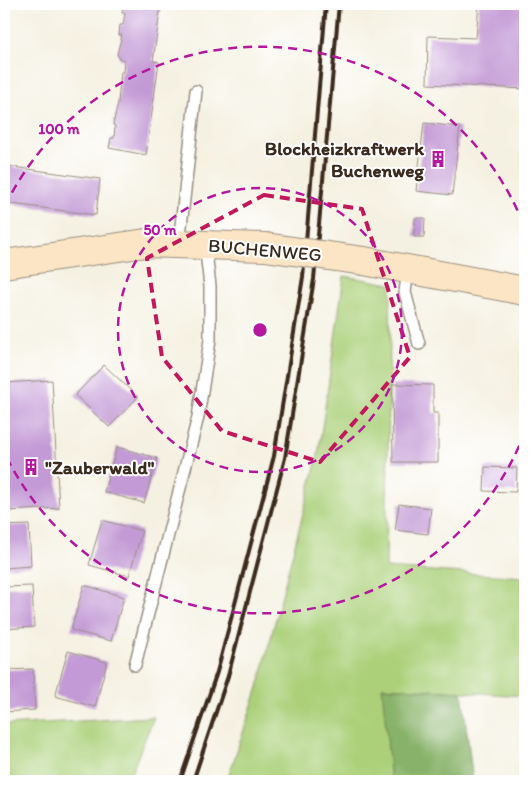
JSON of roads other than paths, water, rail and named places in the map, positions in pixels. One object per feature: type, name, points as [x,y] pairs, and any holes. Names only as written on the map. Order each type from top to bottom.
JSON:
[{"type":"street","name":"BUCHENWEG","points":[[4,264],[146,243],[265,247],[364,261],[525,292]]},
{"type":"lane","points":[[135,665],[198,417],[210,340],[210,286],[192,245],[196,91]]},
{"type":"lane","points":[[408,269],[405,292],[419,344]]},
{"type":"railway","points":[[180,781],[217,672],[274,456],[303,277],[326,4]]},
{"type":"railway","points":[[193,781],[228,676],[285,458],[314,279],[339,4]]},
{"type":"place","name":"Blockheizkraftwerk Buchenweg","points":[[438,159]]},
{"type":"place","name":"\"Zauberwald\"","points":[[31,467]]}]
